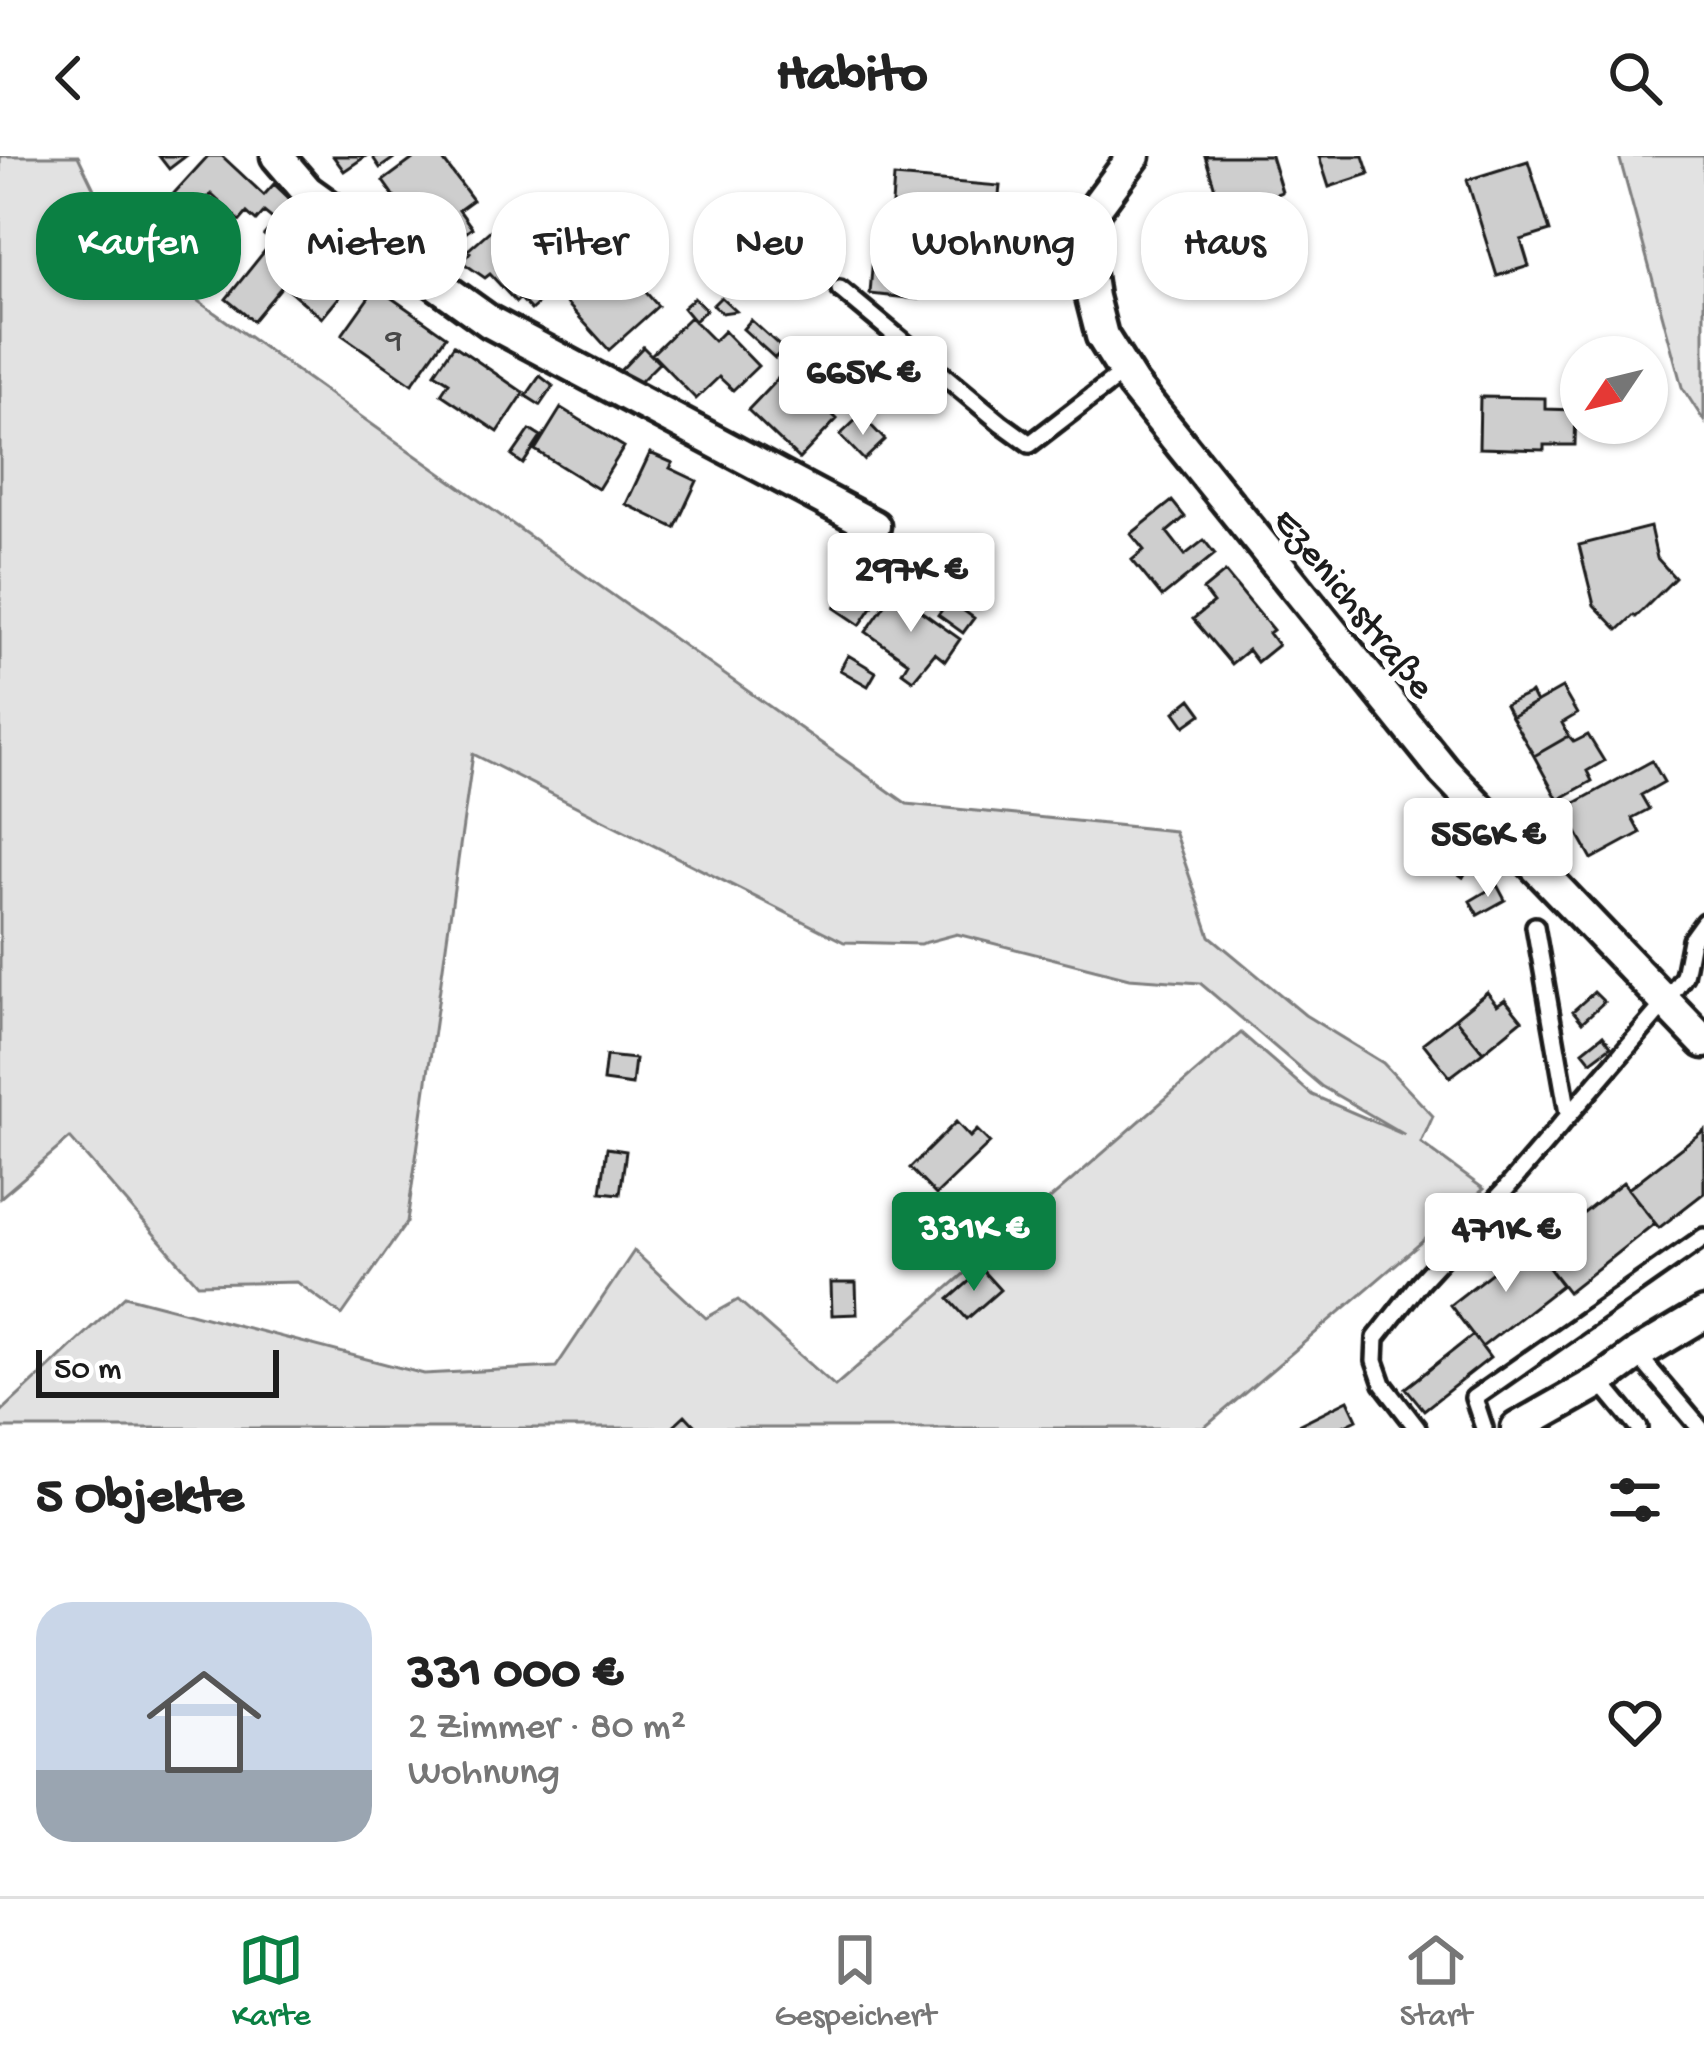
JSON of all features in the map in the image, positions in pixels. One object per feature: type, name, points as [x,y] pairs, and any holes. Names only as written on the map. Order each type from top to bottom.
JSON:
[{"type":"street","points":[[278,156],[307,190],[490,322],[874,526]]},
{"type":"street","name":"Ezenichstraße","points":[[1134,156],[1094,210],[1085,248],[1102,336],[1444,771],[1704,1042]]},
{"type":"street","points":[[1516,1428],[1704,1314]]},
{"type":"lane","points":[[846,295],[1030,443],[1125,371]]},
{"type":"lane","points":[[1417,1428],[1383,1384],[1375,1361],[1376,1338],[1666,1002],[1684,976],[1691,940],[1704,922]]},
{"type":"lane","points":[[1535,926],[1568,1113]]},
{"type":"lane","points":[[1484,1428],[1474,1398],[1704,1237]]},
{"type":"lane","points":[[1637,1354],[1700,1428]]},
{"type":"lane","points":[[1600,1381],[1639,1428]]},
{"type":"shaded area","points":[[0,156],[78,156],[95,192],[36,192],[36,300],[197,300],[907,804],[1174,831],[1210,936],[1305,1015],[1383,1063],[1433,1116],[1421,1143],[1484,1189],[1204,1428],[0,1428],[0,1413],[125,1296],[424,1374],[556,1367],[634,1251],[706,1318],[738,1300],[835,1386],[1241,1033],[1312,1095],[1405,1135],[1321,1086],[1200,983],[1129,978],[957,934],[920,944],[844,942],[473,754],[407,1222],[342,1315],[297,1282],[198,1284],[70,1138],[0,1198]]},
{"type":"shaded area","points":[[1619,156],[1704,156],[1704,421],[1682,387]]},
{"type":"building","points":[[159,156],[186,156],[169,169]]},
{"type":"building","points":[[208,156],[222,156],[265,194],[265,213],[256,221],[247,213],[241,220],[241,192],[175,192]]},
{"type":"building","points":[[333,156],[366,156],[344,171]]},
{"type":"building","points":[[372,156],[397,156],[380,168]]},
{"type":"building","points":[[417,156],[440,156],[467,192],[391,192],[383,181]]},
{"type":"building","points":[[1205,156],[1271,156],[1282,192],[1216,192]]},
{"type":"building","points":[[1319,156],[1363,156],[1369,174],[1329,187]]},
{"type":"building","points":[[1528,161],[1550,231],[1521,240],[1529,266],[1497,276],[1467,180]]},
{"type":"building","points":[[894,177],[1000,186],[999,192],[893,192]]},
{"type":"building","points":[[491,230],[491,275],[485,278],[467,265],[468,250]]},
{"type":"building","points":[[265,251],[265,300],[270,300],[253,321],[227,300],[241,300],[241,280]]},
{"type":"building","points":[[693,299],[706,310],[694,321],[683,308]]},
{"type":"building","points":[[301,300],[337,300],[322,318]]},
{"type":"building","points":[[367,300],[395,300],[446,336],[412,384],[342,335]]},
{"type":"building","points":[[522,300],[542,300],[531,310]]},
{"type":"building","points":[[564,300],[653,300],[658,306],[609,350]]},
{"type":"building","points":[[724,300],[736,311],[722,313],[713,305]]},
{"type":"building","points":[[690,317],[714,341],[724,331],[758,366],[733,390],[719,377],[696,399],[652,354]]},
{"type":"building","points":[[751,320],[783,349],[775,358],[743,329]]},
{"type":"building","points":[[454,345],[524,393],[498,432],[441,394],[449,382],[435,373]]},
{"type":"building","points":[[643,347],[659,363],[638,384],[618,373]]},
{"type":"building","points":[[786,370],[837,419],[799,459],[748,410]]},
{"type":"building","points":[[540,376],[553,386],[540,405],[526,396]]},
{"type":"building","points":[[1480,397],[1545,398],[1545,409],[1560,409],[1560,444],[1575,444],[1544,445],[1544,450],[1479,448]]},
{"type":"building","points":[[561,408],[624,447],[598,489],[535,450]]},
{"type":"building","points":[[861,415],[885,440],[864,460],[840,435]]},
{"type":"building","points":[[530,430],[541,437],[523,464],[512,456]]},
{"type":"building","points":[[650,453],[697,481],[675,528],[626,504]]},
{"type":"building","points":[[1172,501],[1185,517],[1167,532],[1185,555],[1204,540],[1215,554],[1162,597],[1132,560],[1144,550],[1131,534]]},
{"type":"building","points":[[1650,527],[1657,558],[1675,578],[1618,630],[1594,605],[1579,545]]},
{"type":"building","points":[[1225,572],[1273,630],[1269,633],[1278,645],[1257,662],[1248,650],[1231,664],[1193,619],[1213,603],[1203,590]]},
{"type":"building","points":[[854,579],[879,597],[860,625],[835,608]]},
{"type":"building","points":[[894,592],[960,639],[945,661],[935,653],[913,680],[902,672],[908,662],[866,632]]},
{"type":"building","points":[[949,600],[974,618],[963,633],[938,615]]},
{"type":"building","points":[[848,655],[876,672],[868,686],[840,670]]},
{"type":"building","points":[[1562,688],[1577,714],[1562,723],[1569,736],[1534,756],[1511,717]]},
{"type":"building","points":[[1531,693],[1536,703],[1511,717],[1505,705]]},
{"type":"building","points":[[1191,699],[1202,714],[1185,726],[1175,712]]},
{"type":"building","points":[[1588,735],[1604,761],[1587,771],[1592,781],[1558,800],[1534,756],[1569,736],[1574,742]]},
{"type":"building","points":[[1652,761],[1664,782],[1641,795],[1649,809],[1632,818],[1640,833],[1592,859],[1564,809]]},
{"type":"building","points":[[1458,851],[1473,860],[1463,877],[1448,867]]},
{"type":"building","points":[[1497,885],[1505,900],[1478,915],[1470,901]]},
{"type":"building","points":[[1487,992],[1497,1005],[1505,999],[1522,1020],[1483,1052],[1455,1018]]},
{"type":"building","points":[[1594,992],[1604,1002],[1582,1022],[1573,1011]]},
{"type":"building","points":[[1455,1018],[1483,1052],[1450,1077],[1423,1043]]},
{"type":"building","points":[[1603,1035],[1611,1046],[1591,1061],[1583,1051]]},
{"type":"building","points":[[606,1056],[635,1059],[632,1085],[603,1081]]},
{"type":"building","points":[[956,1122],[970,1137],[977,1130],[990,1143],[936,1195],[910,1168]]},
{"type":"building","points":[[1704,1130],[1704,1193],[1659,1228],[1628,1189]]},
{"type":"building","points":[[607,1148],[626,1151],[620,1194],[601,1192]]},
{"type":"building","points":[[1623,1182],[1655,1223],[1568,1292],[1536,1251]]},
{"type":"building","points":[[1530,1243],[1562,1285],[1482,1347],[1450,1305]]},
{"type":"building","points":[[982,1270],[1000,1290],[967,1319],[949,1299]]},
{"type":"building","points":[[831,1283],[856,1283],[857,1314],[832,1315]]},
{"type":"building","points":[[1473,1335],[1490,1358],[1424,1410],[1406,1388]]},
{"type":"building","points":[[1348,1400],[1357,1419],[1339,1428],[1297,1428],[1296,1426]]},
{"type":"building","points":[[685,1415],[697,1428],[671,1428]]}]
